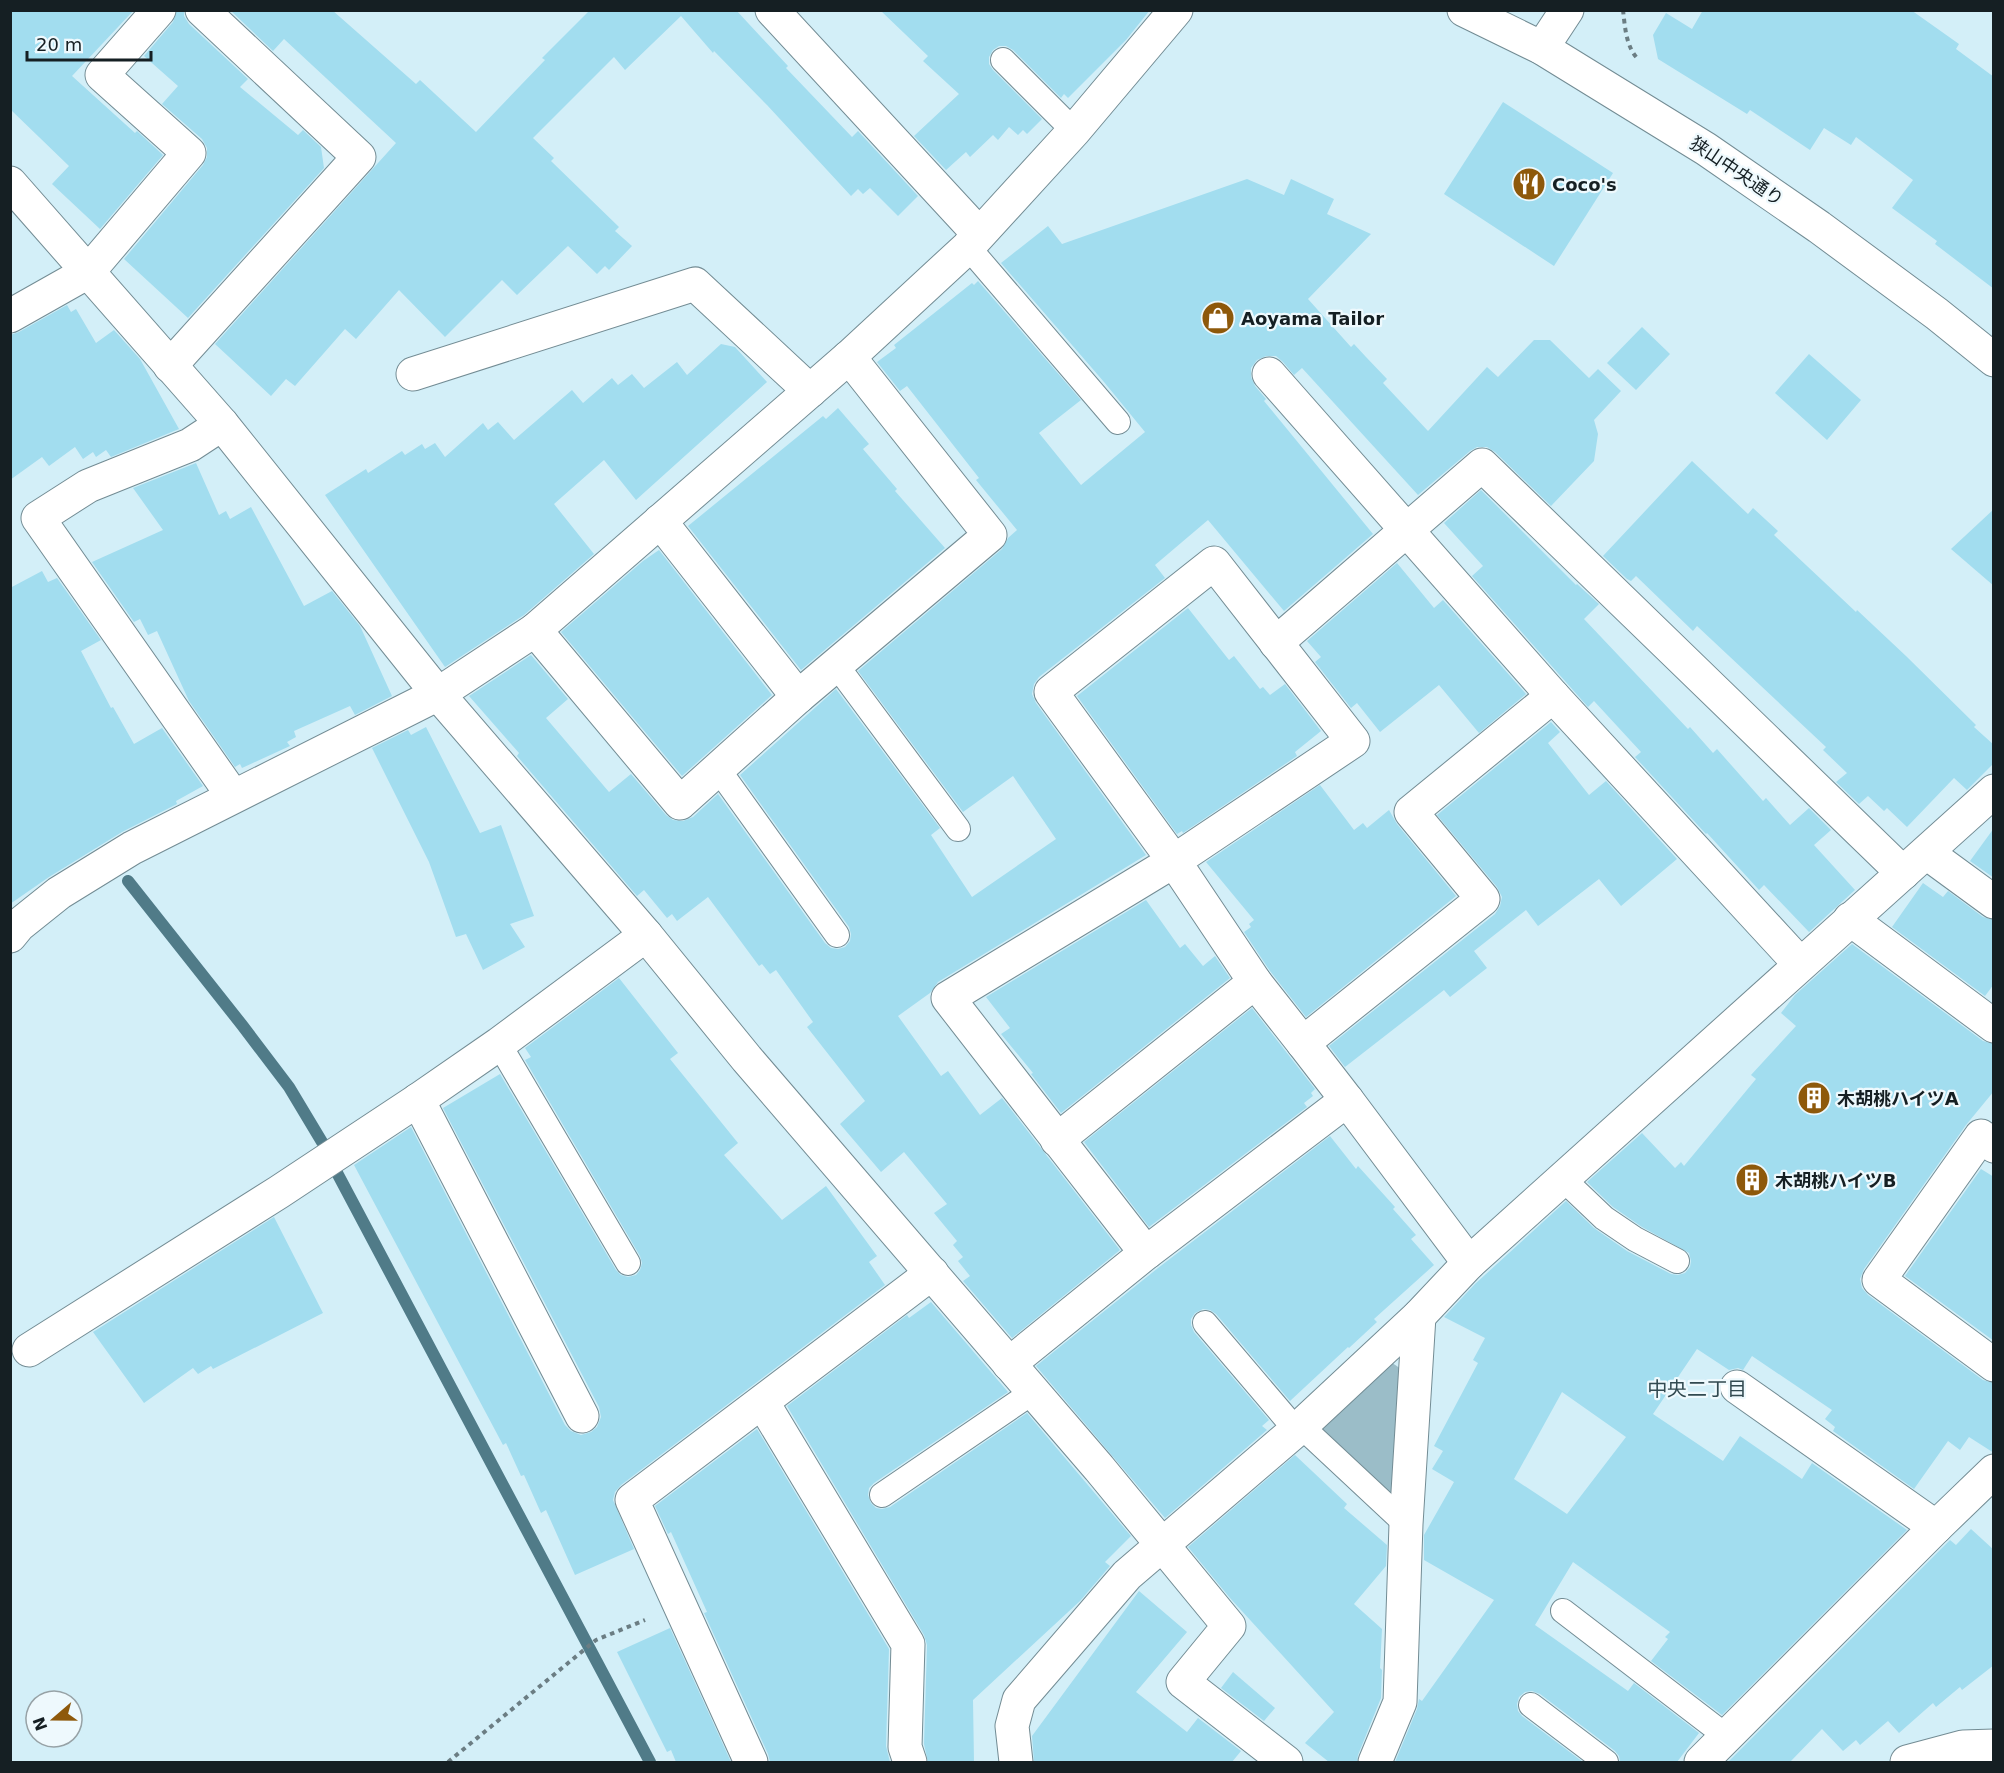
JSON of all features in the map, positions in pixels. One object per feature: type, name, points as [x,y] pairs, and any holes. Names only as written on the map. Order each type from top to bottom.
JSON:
[{"type":"street","points":[[10,316],[88,272],[189,153],[102,75],[159,10]]},
{"type":"street","points":[[170,366],[359,156],[202,10]]},
{"type":"street","points":[[772,10],[973,241]]},
{"type":"street","points":[[10,936],[19,925],[58,893],[132,848],[438,694],[535,630],[849,357],[973,241],[1074,131],[1176,10]]},
{"type":"street","name":"狭山中央通り","points":[[1464,10],[1542,48],[1716,155],[1910,294],[1994,360]]},
{"type":"street","points":[[1542,48],[1567,10]]},
{"type":"street","points":[[10,183],[222,424],[438,694],[646,935],[747,1059],[1163,1544],[1229,1626],[1183,1682],[1286,1762]]},
{"type":"street","points":[[413,374],[695,284],[810,391]]},
{"type":"street","points":[[535,630],[680,803],[798,697],[990,535],[849,357]]},
{"type":"street","points":[[1269,374],[1553,696],[1800,964]]},
{"type":"street","points":[[222,424],[190,445],[88,486],[38,518],[233,796]]},
{"type":"street","points":[[1276,643],[1482,465],[1915,863],[1994,902]]},
{"type":"street","points":[[660,521],[798,697]]},
{"type":"street","points":[[1146,1253],[948,998],[1174,861],[1353,741],[1214,563],[1051,692],[1174,861],[1255,982],[1469,1263]]},
{"type":"street","points":[[1303,1043],[1483,899],[1412,812],[1553,696]]},
{"type":"street","points":[[1016,1762],[1012,1726],[1019,1700],[1127,1575],[1299,1428],[1419,1316],[1469,1263],[1994,791]]},
{"type":"street","points":[[1851,919],[1994,1026]]},
{"type":"street","points":[[29,1350],[279,1192],[418,1100],[499,1044],[646,935]]},
{"type":"street","points":[[1057,1140],[1255,982]]},
{"type":"street","points":[[418,1100],[582,1416]]},
{"type":"street","points":[[1009,1364],[1146,1253],[1347,1100]]},
{"type":"street","points":[[1994,1146],[1981,1136],[1879,1280],[1994,1365]]},
{"type":"street","points":[[751,1762],[632,1500],[932,1273]]},
{"type":"street","points":[[1375,1762],[1400,1702],[1406,1524],[1419,1316]]},
{"type":"street","points":[[1737,1388],[1935,1527]]},
{"type":"street","points":[[763,1403],[908,1644],[905,1747],[910,1762]]},
{"type":"street","points":[[1701,1762],[1935,1527],[1994,1472]]},
{"type":"street","points":[[1907,1762],[1979,1752]]},
{"type":"lane","points":[[1003,60],[1074,131]]},
{"type":"lane","points":[[973,241],[1118,423]]},
{"type":"lane","points":[[837,666],[958,829]]},
{"type":"lane","points":[[718,770],[837,935]]},
{"type":"lane","points":[[499,1044],[628,1263]]},
{"type":"lane","points":[[1562,1178],[1604,1218],[1635,1239],[1677,1261]]},
{"type":"lane","points":[[1204,1323],[1299,1428],[1406,1524]]},
{"type":"lane","points":[[882,1495],[1033,1392]]},
{"type":"lane","points":[[1563,1611],[1726,1736]]},
{"type":"lane","points":[[1531,1705],[1606,1762]]},
{"type":"path","points":[[448,1762],[596,1640],[680,1605]]},
{"type":"shaded area","points":[[1388,1360],[1401,1369],[1397,1505],[1315,1431]]},
{"type":"building","points":[[10,10],[134,10],[72,76],[163,155],[100,229],[52,184],[69,166],[10,109]]},
{"type":"building","points":[[177,10],[184,10],[184,16],[189,24],[248,79],[240,87],[298,135],[303,130],[321,147],[324,168],[188,318],[124,259],[203,165],[207,157],[207,148],[202,139],[162,104],[178,86],[144,56],[173,22]]},
{"type":"building","points":[[230,10],[332,10],[416,84],[420,80],[476,132],[545,60],[542,58],[590,10],[736,10],[788,66],[786,68],[852,137],[858,131],[918,196],[898,216],[870,188],[863,194],[858,189],[851,196],[767,105],[714,51],[713,53],[681,16],[625,70],[614,57],[533,138],[554,158],[551,161],[619,227],[615,231],[632,246],[609,270],[605,266],[597,274],[568,246],[517,295],[502,280],[445,337],[399,290],[356,339],[345,329],[295,386],[286,379],[271,396],[215,344],[396,143],[284,39],[273,51]]},
{"type":"building","points":[[1150,10],[1126,40],[1068,98],[1064,94],[1061,98],[1013,50],[1006,46],[999,46],[993,50],[989,57],[989,64],[993,70],[1042,119],[1027,134],[1023,130],[1018,135],[1009,127],[998,140],[993,135],[970,157],[966,152],[946,170],[914,136],[959,94],[923,61],[928,56],[881,11]]},
{"type":"building","points":[[1703,10],[1911,10],[1959,44],[1956,49],[1994,77],[1994,289],[1935,244],[1937,241],[1892,208],[1913,180],[1856,137],[1851,145],[1824,128],[1810,150],[1750,110],[1747,114],[1658,59],[1653,35],[1666,13],[1692,29]]},
{"type":"building","name":"Coco's","points":[[1503,102],[1613,173],[1554,266],[1444,194]]},
{"type":"building","points":[[1247,179],[1284,195],[1291,179],[1334,199],[1327,214],[1371,234],[1308,299],[1351,347],[1354,344],[1387,379],[1383,383],[1428,431],[1487,367],[1498,377],[1534,340],[1550,340],[1589,378],[1598,369],[1621,391],[1594,420],[1598,434],[1594,461],[1551,506],[1487,447],[1477,447],[1470,451],[1418,495],[1302,368],[1294,375],[1276,356],[1266,356],[1257,360],[1251,368],[1251,377],[1266,399],[1264,401],[1373,534],[1284,611],[1208,520],[1155,565],[1165,578],[1039,677],[1034,684],[1032,694],[1036,703],[1146,855],[938,982],[930,993],[898,1016],[941,1076],[948,1071],[980,1115],[1002,1098],[1120,1250],[1012,1338],[963,1281],[970,1276],[958,1261],[963,1257],[953,1245],[957,1241],[934,1213],[947,1204],[904,1152],[881,1172],[840,1124],[865,1101],[807,1027],[813,1022],[776,970],[770,974],[762,964],[759,966],[708,897],[677,921],[672,914],[667,918],[644,890],[637,896],[517,756],[519,753],[469,696],[531,655],[568,699],[546,718],[609,792],[631,774],[666,815],[673,820],[683,821],[693,817],[718,794],[825,943],[831,948],[838,949],[845,947],[850,941],[849,927],[740,775],[836,689],[940,828],[931,835],[972,897],[1056,839],[1013,776],[963,812],[858,671],[1002,549],[1008,538],[1017,530],[976,480],[979,478],[907,386],[900,391],[877,362],[896,348],[894,345],[972,283],[974,285],[978,281],[1081,400],[1039,433],[1081,485],[1145,432],[1001,263],[1048,226],[1062,244]]},
{"type":"building","points":[[67,305],[71,312],[76,309],[96,343],[114,330],[140,359],[179,429],[111,457],[106,450],[96,457],[93,452],[83,459],[75,447],[49,466],[42,457],[10,480],[10,335]]},
{"type":"building","points":[[1642,327],[1670,354],[1636,390],[1607,363]]},
{"type":"building","points":[[721,344],[735,347],[767,382],[636,500],[604,460],[554,504],[594,554],[524,615],[445,667],[325,495],[366,469],[368,473],[402,451],[405,455],[422,444],[425,449],[435,443],[445,457],[483,423],[488,430],[498,422],[514,440],[572,390],[583,403],[612,378],[618,385],[632,374],[644,388],[677,362],[687,375]]},
{"type":"building","points":[[1809,354],[1861,400],[1827,440],[1775,393]]},
{"type":"building","points":[[838,408],[869,444],[863,449],[897,489],[895,491],[945,548],[801,670],[688,526],[823,416],[826,419]]},
{"type":"building","points":[[1692,461],[1748,514],[1753,508],[1778,531],[1774,535],[1906,656],[1994,745],[1994,763],[1967,790],[1954,778],[1907,827],[1887,808],[1884,811],[1868,796],[1859,804],[1836,782],[1847,773],[1823,750],[1826,747],[1697,626],[1693,631],[1636,576],[1631,581],[1627,579],[1603,556]]},
{"type":"building","points":[[196,463],[219,515],[226,511],[230,519],[251,507],[304,606],[332,591],[360,626],[392,696],[355,715],[350,706],[294,731],[296,737],[287,742],[290,746],[242,768],[240,764],[235,767],[189,701],[157,631],[148,635],[140,619],[134,622],[92,562],[163,530],[133,488]]},
{"type":"building","points":[[1481,490],[1576,585],[1599,604],[1584,619],[1688,729],[1690,727],[1713,753],[1717,749],[1763,801],[1766,798],[1790,825],[1809,808],[1831,830],[1814,845],[1855,890],[1809,932],[1764,885],[1759,890],[1635,757],[1641,752],[1594,701],[1588,707],[1472,576],[1483,566],[1444,523]]},
{"type":"building","points":[[1994,509],[1994,586],[1951,549]]},
{"type":"building","points":[[659,550],[772,695],[682,776],[561,632],[643,561]]},
{"type":"building","points":[[1397,563],[1434,608],[1443,600],[1526,694],[1479,733],[1439,685],[1380,732],[1357,703],[1351,708],[1315,662],[1321,657],[1307,641]]},
{"type":"building","points":[[42,571],[48,582],[57,578],[101,640],[81,651],[111,708],[113,707],[134,744],[162,728],[203,786],[176,801],[177,804],[122,832],[10,904],[10,588]]},
{"type":"building","points":[[1188,608],[1229,660],[1234,656],[1260,689],[1263,687],[1270,695],[1285,684],[1321,731],[1295,752],[1297,756],[1183,833],[1182,831],[1177,834],[1077,696]]},
{"type":"building","points":[[1551,722],[1560,732],[1548,743],[1589,795],[1606,781],[1677,859],[1621,906],[1599,879],[1538,926],[1526,910],[1474,951],[1487,968],[1450,997],[1444,990],[1345,1067],[1329,1046],[1495,914],[1500,906],[1502,897],[1497,887],[1437,815]]},
{"type":"building","points":[[426,727],[480,833],[501,825],[534,916],[510,924],[525,947],[483,970],[466,934],[456,937],[429,862],[372,748],[408,730],[411,735]]},
{"type":"building","points":[[1320,785],[1354,830],[1363,823],[1367,828],[1389,810],[1397,824],[1456,896],[1306,1017],[1270,971],[1244,932],[1251,927],[1249,924],[1254,920],[1206,862]]},
{"type":"building","points":[[1994,828],[1994,878],[1970,861]]},
{"type":"building","points":[[1923,883],[1943,897],[1948,891],[1983,917],[1994,920],[1994,984],[1985,996],[1892,927]]},
{"type":"building","points":[[1146,900],[1180,948],[1185,944],[1203,966],[1215,956],[1230,978],[1061,1113],[1031,1074],[1033,1073],[1001,1034],[1010,1028],[986,997]]},
{"type":"building","points":[[1852,944],[1983,1041],[1994,1044],[1994,1091],[1966,1125],[1864,1269],[1860,1279],[1862,1288],[1868,1295],[1983,1380],[1994,1383],[1994,1453],[1969,1437],[1960,1450],[1948,1441],[1914,1489],[1833,1431],[1835,1427],[1825,1419],[1832,1410],[1752,1356],[1743,1370],[1738,1368],[1729,1370],[1697,1349],[1653,1414],[1723,1461],[1740,1436],[1802,1479],[1812,1463],[1907,1530],[1722,1715],[1651,1661],[1668,1639],[1665,1637],[1670,1632],[1573,1562],[1535,1625],[1628,1691],[1634,1683],[1699,1733],[1677,1762],[1620,1762],[1615,1751],[1540,1694],[1532,1691],[1525,1692],[1519,1697],[1518,1711],[1583,1762],[1395,1762],[1419,1699],[1422,1701],[1494,1600],[1424,1560],[1424,1535],[1454,1482],[1432,1469],[1443,1451],[1434,1446],[1478,1363],[1473,1360],[1485,1338],[1444,1317],[1475,1284],[1566,1201],[1594,1228],[1627,1251],[1671,1274],[1685,1273],[1690,1267],[1689,1253],[1642,1227],[1613,1207],[1587,1182],[1642,1133],[1675,1168],[1681,1162],[1684,1166],[1756,1079],[1751,1075],[1796,1026],[1781,1013],[1795,995]],"holes":[[[1562,1392],[1626,1437],[1567,1514],[1514,1479]]]},
{"type":"building","points":[[619,978],[678,1053],[670,1059],[738,1143],[724,1155],[782,1220],[826,1186],[877,1256],[869,1262],[885,1285],[621,1485],[615,1492],[613,1500],[634,1549],[575,1575],[546,1510],[541,1513],[524,1475],[521,1476],[506,1443],[503,1445],[354,1165],[411,1127],[565,1425],[571,1431],[581,1435],[591,1432],[597,1427],[601,1417],[599,1407],[443,1108],[500,1074],[616,1270],[628,1277],[636,1275],[642,1263],[640,1256],[525,1060],[531,1057],[525,1048]]},
{"type":"building","points":[[1252,1008],[1315,1089],[1311,1093],[1313,1096],[1304,1103],[1307,1107],[1149,1227],[1084,1142]]},
{"type":"building","points":[[1330,1136],[1356,1169],[1358,1166],[1395,1207],[1393,1209],[1416,1235],[1411,1239],[1434,1265],[1374,1319],[1377,1322],[1290,1401],[1216,1314],[1203,1309],[1195,1313],[1191,1319],[1194,1332],[1269,1420],[1262,1426],[1267,1430],[1165,1518],[1036,1366],[1158,1268]]},
{"type":"building","points":[[1981,1169],[1994,1177],[1994,1341],[1905,1276]]},
{"type":"building","points":[[274,1217],[323,1313],[213,1369],[211,1366],[198,1374],[193,1368],[144,1403],[93,1332]]},
{"type":"building","points":[[931,1302],[1008,1392],[874,1483],[869,1488],[868,1495],[871,1503],[876,1508],[890,1507],[1027,1413],[1131,1536],[1105,1562],[1110,1566],[1080,1601],[973,1700],[974,1762],[928,1762],[924,1744],[927,1645],[924,1635],[787,1406],[907,1315],[909,1318]]},
{"type":"building","points":[[757,1429],[889,1649],[886,1746],[890,1762],[770,1762],[704,1613],[707,1612],[671,1532],[668,1534],[655,1506]]},
{"type":"building","points":[[1295,1455],[1347,1504],[1344,1508],[1387,1545],[1386,1566],[1354,1604],[1382,1629],[1381,1698],[1357,1762],[1329,1762],[1305,1743],[1334,1712],[1230,1598],[1188,1547]]},
{"type":"building","points":[[1971,1529],[1994,1550],[1994,1665],[1962,1690],[1960,1687],[1936,1707],[1933,1703],[1899,1733],[1888,1721],[1860,1745],[1856,1740],[1843,1751],[1822,1729],[1790,1762],[1729,1761],[1950,1540],[1956,1545]]},
{"type":"building","points":[[1139,1591],[1187,1632],[1136,1692],[1187,1732],[1198,1718],[1241,1751],[1232,1762],[1034,1762],[1032,1736]]},
{"type":"building","points":[[670,1628],[731,1762],[676,1762],[671,1750],[667,1752],[617,1652]]},
{"type":"building","points":[[1233,1672],[1275,1708],[1264,1721],[1221,1688]]},
{"type":"waterway","points":[[128,881],[289,1087],[322,1142]]},
{"type":"waterway","points":[[335,1169],[650,1762]]},
{"type":"place","name":"Coco's","points":[[1529,184]]},
{"type":"place","name":"Aoyama Tailor","points":[[1218,318]]},
{"type":"place","name":"木胡桃ハイツA","points":[[1814,1098]]},
{"type":"place","name":"木胡桃ハイツB","points":[[1752,1180]]},
{"type":"district","name":"中央二丁目","points":[[1697,1389]]}]
